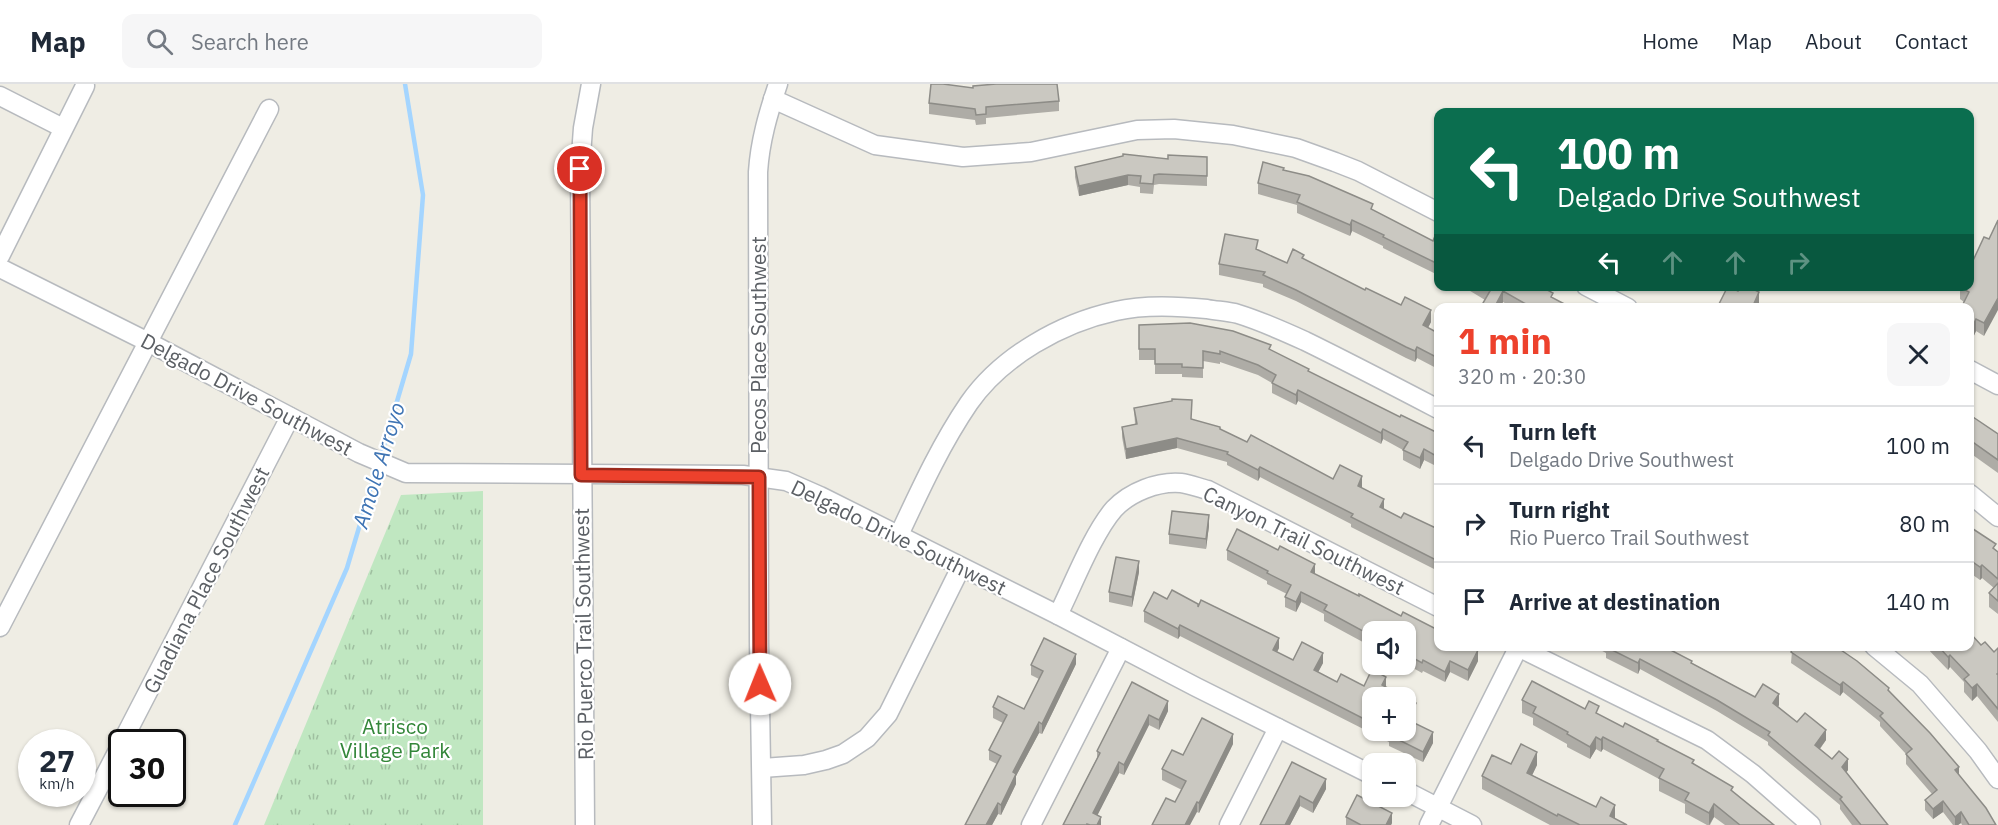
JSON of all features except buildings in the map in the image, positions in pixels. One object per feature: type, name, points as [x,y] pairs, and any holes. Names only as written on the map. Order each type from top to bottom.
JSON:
[{"type":"street","name":"Rio Puerco Trail Southwest","points":[[585,825],[580,169],[583,128],[591,84]]},
{"type":"street","points":[[0,256],[86,86]]},
{"type":"street","points":[[776,92],[876,145],[963,157],[1031,152],[1137,130],[1174,129],[1233,135],[1296,148],[1335,162],[1358,171],[1434,210]]},
{"type":"street","name":"Pecos Place Southwest","points":[[762,825],[758,172],[759,146],[776,92]]},
{"type":"street","points":[[0,96],[63,128]]},
{"type":"street","points":[[0,627],[268,109]]},
{"type":"street","name":"Delgado Drive Southwest","points":[[0,268],[148,342],[359,453],[406,473],[759,477],[786,481],[1059,615],[1362,771]]},
{"type":"street","points":[[1596,291],[1618,303]]},
{"type":"street","points":[[899,535],[940,449],[970,402],[986,383],[1010,362],[1039,342],[1071,325],[1117,310],[1154,306],[1236,313],[1266,323],[1324,350],[1434,407]]},
{"type":"street","points":[[1974,372],[1996,380]]},
{"type":"street","name":"Guadiana Place Southwest","points":[[129,729],[290,417]]},
{"type":"street","name":"Canyon Trail Southwest","points":[[1059,615],[1098,533],[1115,508],[1145,489],[1165,483],[1183,483],[1215,494],[1434,605]]},
{"type":"street","points":[[1974,497],[1998,517]]},
{"type":"street","points":[[762,768],[804,765],[826,760],[843,754],[867,738],[888,714],[962,567]]},
{"type":"street","points":[[1032,825],[1121,648]]},
{"type":"street","points":[[1429,825],[1516,651]]},
{"type":"street","points":[[1526,651],[1707,740],[1753,774],[1811,825]]},
{"type":"street","points":[[1880,651],[1920,684],[1978,751],[1998,779]]},
{"type":"street","points":[[1229,825],[1278,728]]},
{"type":"street","name":"Guadiana Place Southwest","points":[[79,825],[108,770]]},
{"type":"street","points":[[1416,796],[1472,825]]},
{"type":"green space","name":"Atrisco Village Park","points":[[483,491],[483,825],[264,825],[401,495]]},
{"type":"waterway","name":"Amole Arroyo","points":[[380,459],[411,354],[423,195],[405,84]]},
{"type":"waterway","name":"Amole Arroyo","points":[[235,825],[347,568],[377,467]]},
{"type":"route","points":[[580,169],[581,475],[743,475],[759,477],[760,684]]}]
